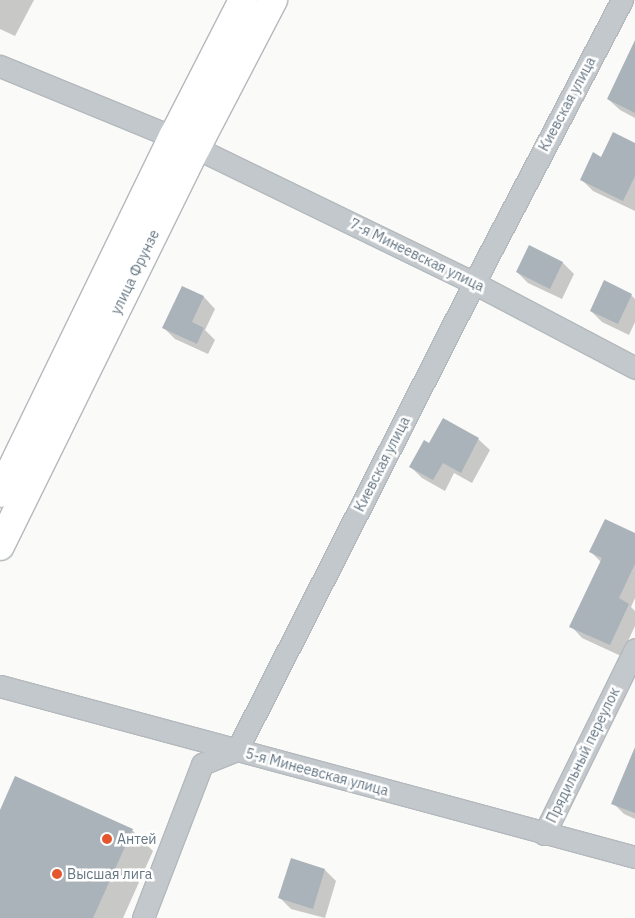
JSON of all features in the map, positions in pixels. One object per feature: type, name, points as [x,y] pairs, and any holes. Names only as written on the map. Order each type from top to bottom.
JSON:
[{"type":"highway","name":"улица Фрунзе","points":[[0,546],[185,142],[243,0]]},
{"type":"highway","name":"улица Фрунзе","points":[[0,493],[185,142],[273,0]]},
{"type":"street","name":"Киевская улица","points":[[237,750],[474,283],[622,0]]},
{"type":"street","name":"7-я Минеевская улица","points":[[0,66],[185,142],[474,283],[635,368]]},
{"type":"street","name":"Прядильный переулок","points":[[544,834],[635,649]]},
{"type":"street","name":"5-я Минеевская улица","points":[[0,686],[635,857]]},
{"type":"street","points":[[143,918],[202,764],[237,750]]},
{"type":"building","points":[[635,40],[635,113],[607,99]]},
{"type":"building","points":[[613,132],[635,143],[635,176],[623,201],[580,180],[593,152],[601,157]]},
{"type":"building","points":[[529,245],[563,262],[550,289],[516,272]]},
{"type":"building","points":[[604,280],[632,294],[618,324],[590,311]]},
{"type":"building","points":[[182,286],[204,296],[192,322],[204,328],[197,344],[162,328]]},
{"type":"building","points":[[443,418],[479,438],[461,473],[443,463],[433,480],[409,467],[424,440],[429,443]]},
{"type":"building","points":[[605,519],[635,533],[635,564],[619,598],[629,604],[610,645],[569,627],[602,558],[589,552]]},
{"type":"building","points":[[635,747],[635,813],[611,804]]},
{"type":"building","name":"Высшая лига","points":[[15,776],[133,829],[93,918],[0,918],[0,810]]},
{"type":"building","points":[[291,858],[325,869],[313,909],[278,898]]},
{"type":"place","name":"Антей","points":[[107,839]]},
{"type":"place","name":"Высшая лига","points":[[57,874]]}]
